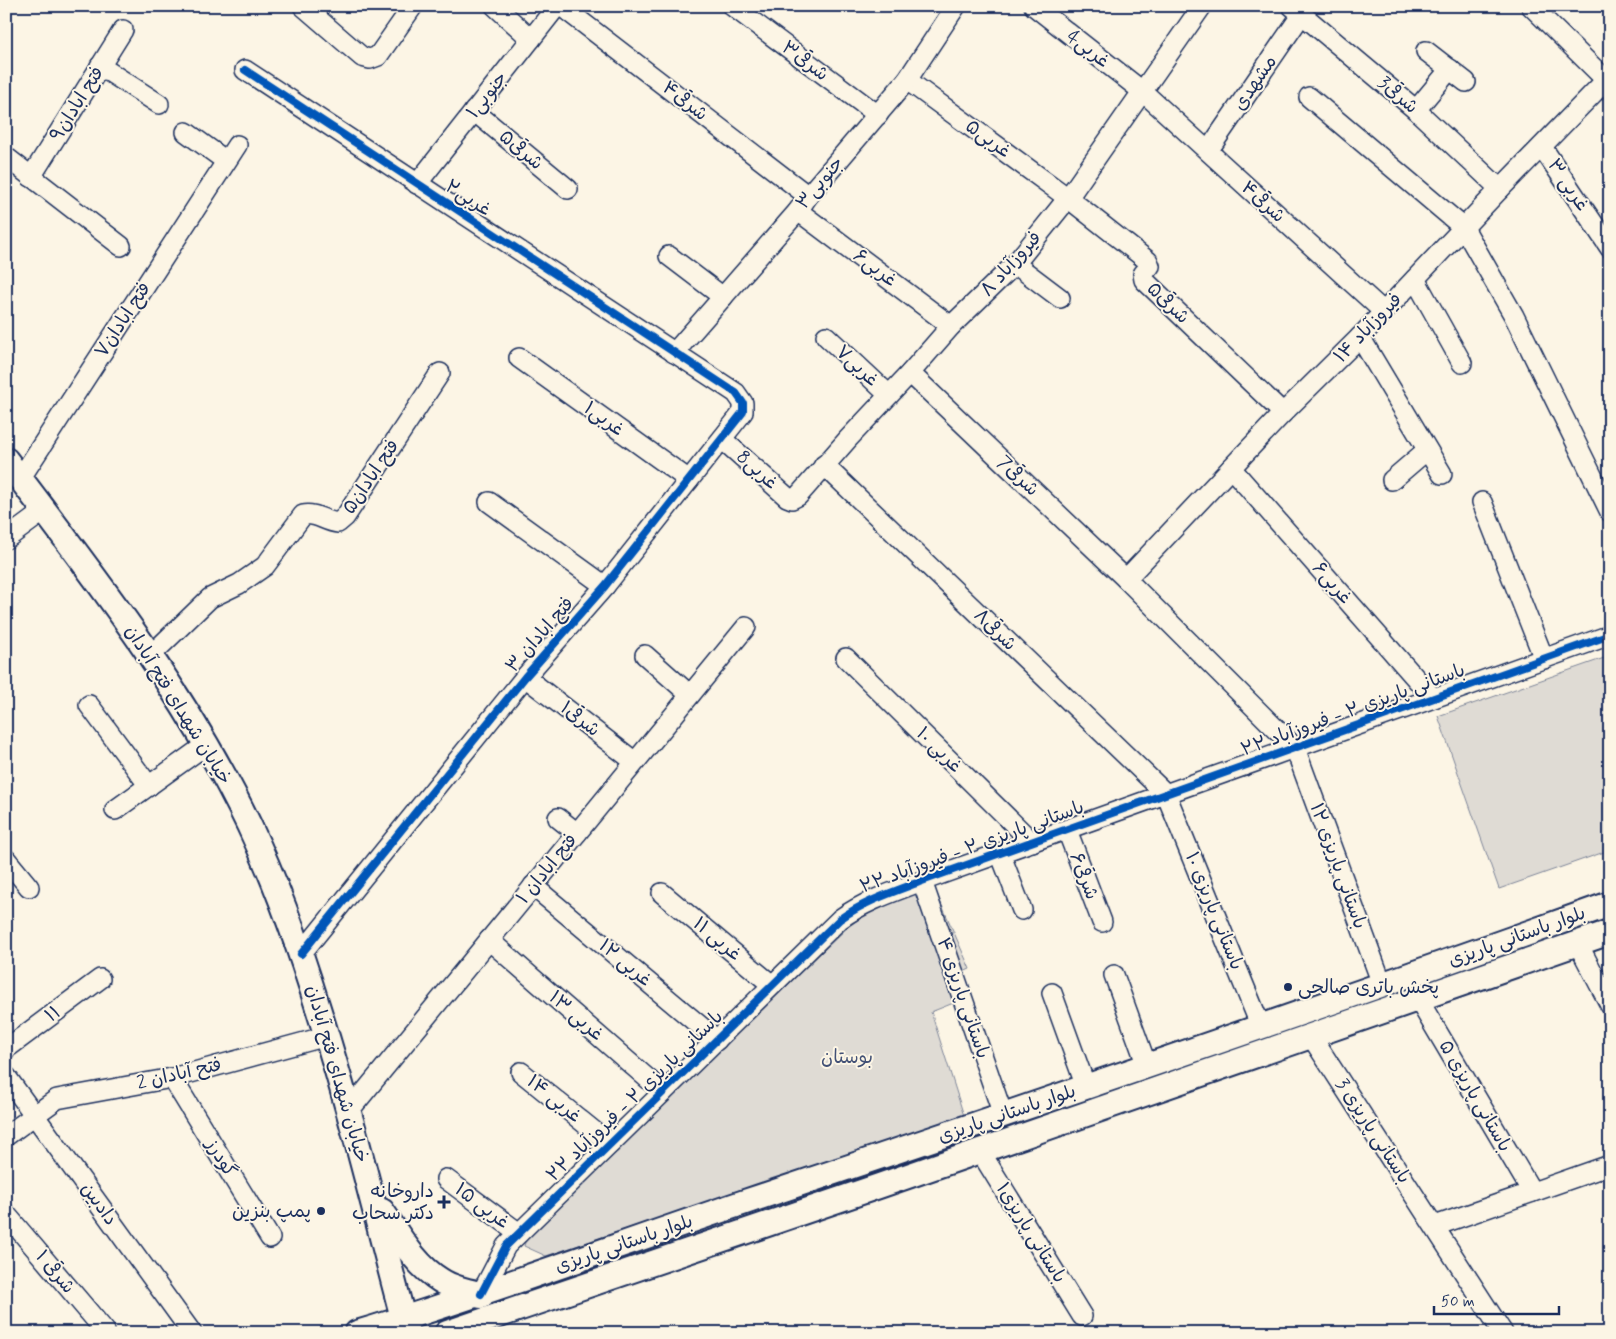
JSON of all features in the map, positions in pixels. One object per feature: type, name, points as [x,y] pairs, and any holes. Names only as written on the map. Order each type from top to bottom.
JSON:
[{"type":"main road","name":"خیابان شهدای فتح آبادان","points":[[13,470],[151,655],[207,744],[250,826],[301,954],[327,1036],[349,1112],[405,1326]]},
{"type":"main road","name":"بلوار باستانی پاریزی","points":[[358,1333],[405,1326],[481,1294],[709,1214],[1261,1027],[1610,904]]},
{"type":"main road","name":"بلوار باستانی پاریزی","points":[[447,1333],[1610,932]]},
{"type":"main road","points":[[371,1194],[415,1258],[427,1271],[441,1281],[456,1288],[481,1294],[489,1319]]},
{"type":"street","points":[[303,6],[362,57],[370,59],[378,56],[413,6]]},
{"type":"street","points":[[495,6],[531,39]]},
{"type":"street","name":"جنوبی۱","points":[[417,184],[557,6]]},
{"type":"street","name":"شرقی۴","points":[[561,6],[803,203]]},
{"type":"street","name":"جنوبی۳","points":[[674,352],[878,116],[907,80],[956,6]]},
{"type":"street","name":"غربی4","points":[[1034,6],[1142,91]]},
{"type":"street","name":"فیروزآباد ۸","points":[[792,499],[798,496],[910,374],[951,326],[1015,264],[1068,198],[1202,6]]},
{"type":"street","points":[[1531,6],[1608,78]]},
{"type":"street","name":"شرقی۳","points":[[734,7],[878,116]]},
{"type":"street","name":"شرقی3","points":[[1297,10],[1416,110],[1500,189]]},
{"type":"street","name":"مشهدی","points":[[1208,151],[1297,10]]},
{"type":"street","name":"فتح ابادان۹","points":[[30,177],[123,30]]},
{"type":"street","points":[[1426,51],[1466,82]]},
{"type":"street","points":[[100,66],[159,104]]},
{"type":"street","points":[[1416,110],[1450,69]]},
{"type":"street","name":"غربی۲","points":[[245,70],[674,352]]},
{"type":"street","name":"فیروزآباد ۱۴","points":[[1126,578],[1608,78]]},
{"type":"street","name":"غربی۵","points":[[907,80],[1068,198]]},
{"type":"street","name":"شرقی۴","points":[[1142,91],[1384,312]]},
{"type":"street","points":[[1309,97],[1464,228],[1514,316],[1610,512]]},
{"type":"street","name":"شرقی۵","points":[[474,111],[568,188]]},
{"type":"street","points":[[186,132],[226,161]]},
{"type":"street","name":"فتح ابادان۷","points":[[13,470],[237,145]]},
{"type":"street","name":"غربی ۳","points":[[1542,147],[1610,248]]},
{"type":"street","points":[[6,157],[121,246]]},
{"type":"street","name":"شرقی۵","points":[[1068,198],[1148,261],[1150,266],[1143,274],[1144,280],[1283,414]]},
{"type":"street","name":"غربی۶","points":[[803,203],[951,326]]},
{"type":"street","points":[[669,256],[723,297]]},
{"type":"street","points":[[1015,264],[1060,298]]},
{"type":"street","points":[[1415,279],[1462,363]]},
{"type":"street","name":"غربی۷","points":[[826,336],[889,395]]},
{"type":"street","points":[[1360,337],[1442,474]]},
{"type":"street","name":"فتح ابادان ۳","points":[[301,954],[525,677],[604,586],[743,412],[743,403],[736,393],[674,352]]},
{"type":"street","name":"غربی۱","points":[[519,358],[689,480]]},
{"type":"street","name":"فتح ابادان۵","points":[[151,655],[210,598],[239,584],[265,566],[303,515],[312,513],[330,522],[338,523],[345,517],[440,373]]},
{"type":"street","name":"شرقی7","points":[[910,374],[1126,578],[1295,748]]},
{"type":"street","name":"غربی8","points":[[722,439],[787,497],[792,499]]},
{"type":"street","points":[[1392,480],[1428,450]]},
{"type":"street","name":"شرقی۸","points":[[824,466],[1166,794]]},
{"type":"street","name":"غربی۶","points":[[1231,468],[1433,698]]},
{"type":"street","points":[[489,502],[604,586]]},
{"type":"street","points":[[1482,502],[1544,659]]},
{"type":"street","points":[[6,539],[44,511]]},
{"type":"street","name":"فتح ابادان ۱","points":[[349,1112],[746,627]]},
{"type":"street","name":"باستانی پاریزی ۲ - فیروزآباد ۲۲","points":[[481,1294],[506,1246],[840,919],[858,907],[922,881],[1610,635]]},
{"type":"street","points":[[645,655],[690,695]]},
{"type":"street","name":"غربی ۱۰","points":[[846,658],[1032,842]]},
{"type":"street","name":"شرقی۱","points":[[525,677],[635,762]]},
{"type":"street","points":[[89,705],[149,786]]},
{"type":"street","points":[[115,810],[207,744]]},
{"type":"street","name":"باستانی پاریزی ۱۲","points":[[1295,748],[1382,984]]},
{"type":"street","name":"باستانی پاریزی ۱۰","points":[[1166,794],[1261,1027]]},
{"type":"street","points":[[558,818],[577,833]]},
{"type":"street","name":"شرقی۶","points":[[1067,830],[1102,922]]},
{"type":"street","points":[[1000,853],[1022,910]]},
{"type":"street","points":[[6,859],[28,887]]},
{"type":"street","name":"باستانی پاریزی ۴","points":[[922,881],[1003,1115]]},
{"type":"street","name":"غربی ۱۲","points":[[534,886],[717,1040]]},
{"type":"street","name":"غربی ۱۱","points":[[662,892],[772,985]]},
{"type":"street","name":"غربی ۱۳","points":[[489,940],[663,1092]]},
{"type":"street","points":[[1578,944],[1610,1005]]},
{"type":"street","points":[[1114,975],[1147,1066]]},
{"type":"street","name":"۱۱","points":[[6,1049],[100,979]]},
{"type":"street","points":[[1052,992],[1086,1087]]},
{"type":"street","name":"باستانی پاریزی ۵","points":[[1418,999],[1532,1192]]},
{"type":"street","name":"فتح آبادان 2","points":[[6,1136],[57,1099],[172,1078],[327,1036]]},
{"type":"street","name":"باستانی پاریزی 3","points":[[1311,1036],[1504,1333]]},
{"type":"street","name":"غربی ۱۴","points":[[520,1072],[610,1144]]},
{"type":"street","name":"دادبین","points":[[6,1076],[192,1333]]},
{"type":"street","name":"گودرز","points":[[172,1078],[270,1238]]},
{"type":"street","name":"باستانی پاریزی۱","points":[[980,1150],[1082,1316]]},
{"type":"street","points":[[1435,1226],[1532,1192],[1608,1171]]},
{"type":"street","name":"غربی ۱۵","points":[[446,1179],[519,1233]]},
{"type":"street","name":"۱ شرقی","points":[[6,1214],[105,1331]]},
{"type":"green space","points":[[1610,656],[1610,850],[1499,889],[1438,716]]},
{"type":"green space","name":"بوستان","points":[[933,885],[970,969],[952,977],[961,1000],[931,1012],[964,1116],[546,1256],[524,1246],[527,1235],[848,927],[889,903]]},
{"type":"cycle path","points":[[245,70],[736,393],[743,403],[743,412],[605,586],[525,677],[301,954]]},
{"type":"cycle path","points":[[481,1294],[506,1246],[840,919],[859,907],[922,881],[1610,635]]},
{"type":"place","name":"پخش باتری صالحی","points":[[1288,987]]},
{"type":"place","name":"داروخانه دکتر سحاب","points":[[444,1202]]},
{"type":"place","name":"پمپ بنزین","points":[[321,1211]]}]
